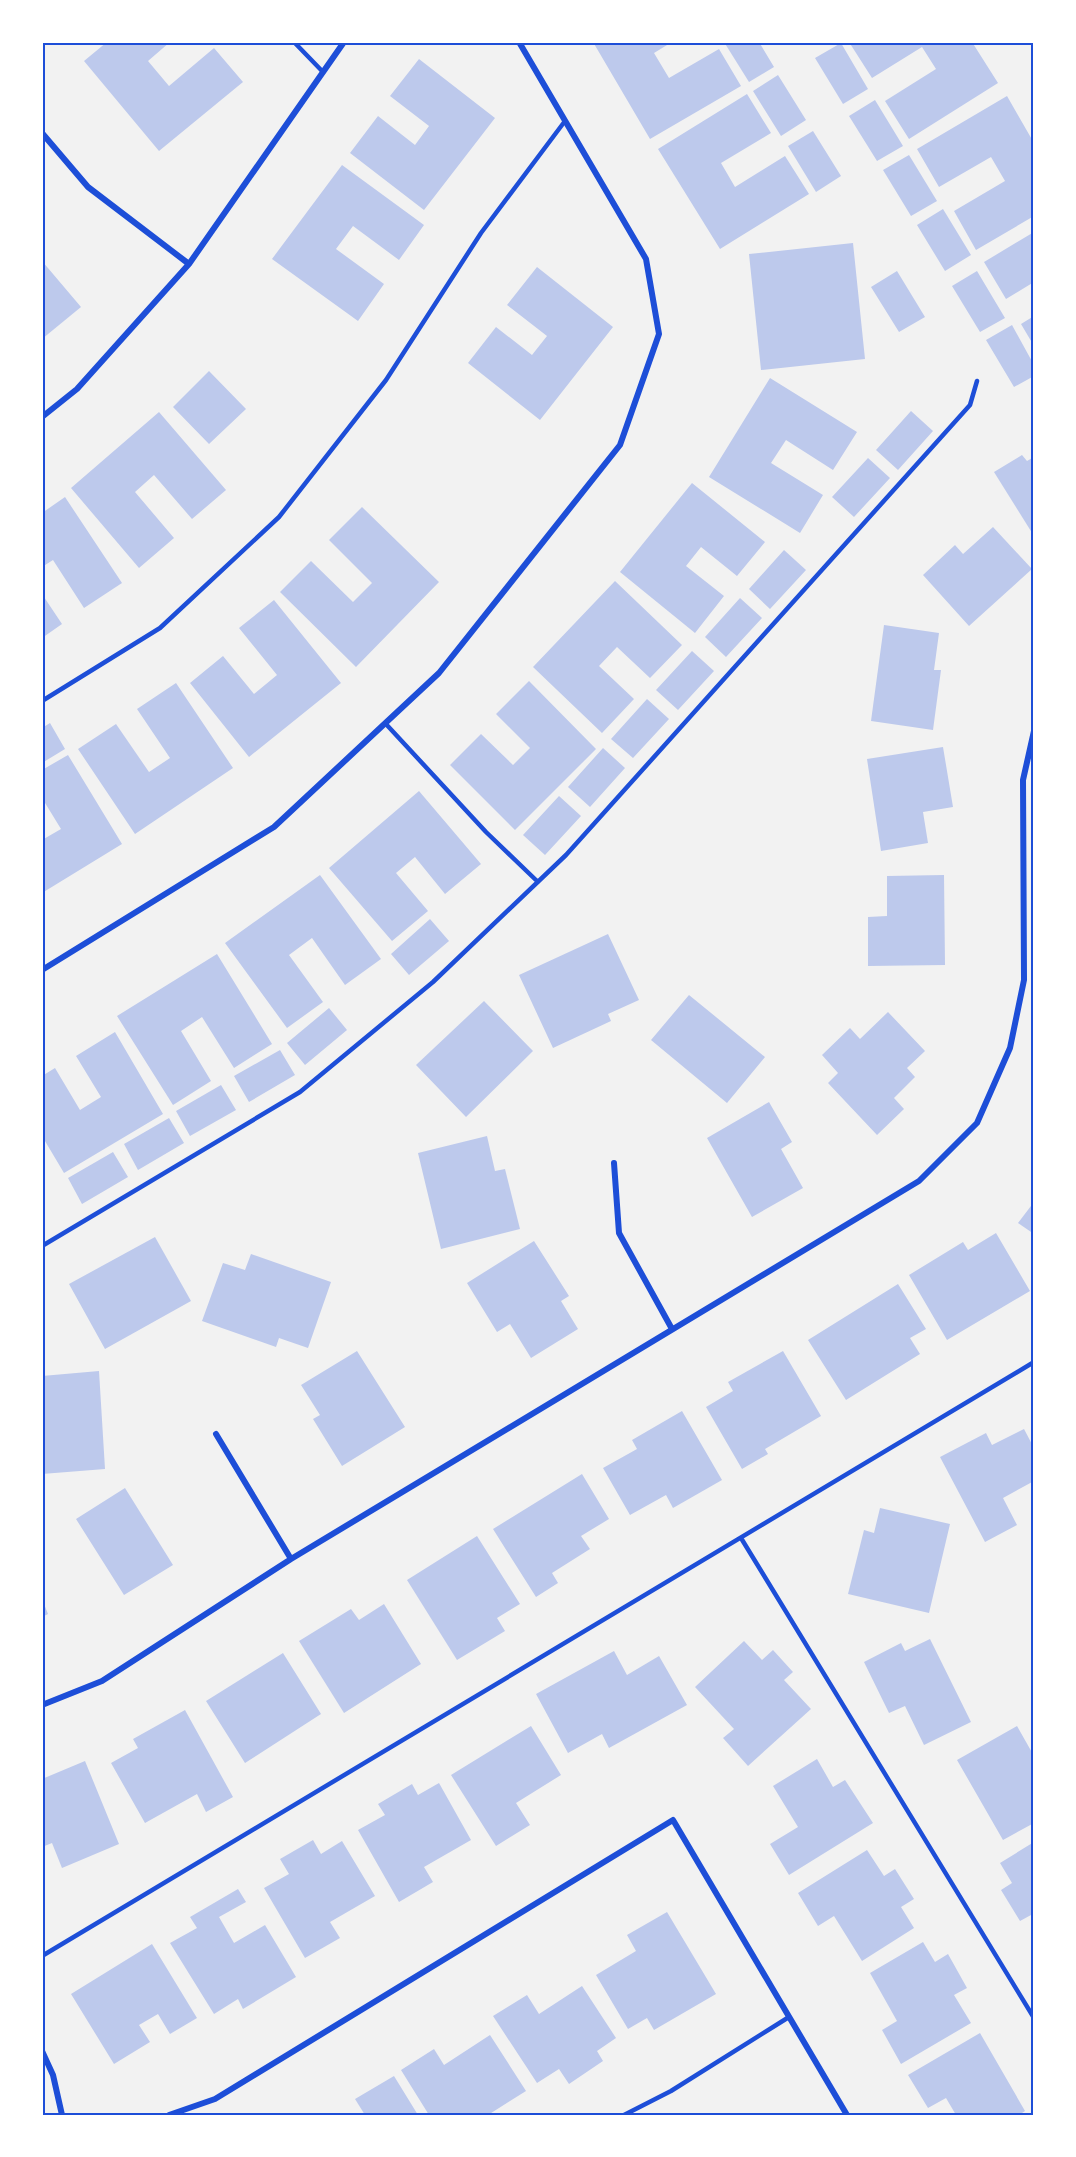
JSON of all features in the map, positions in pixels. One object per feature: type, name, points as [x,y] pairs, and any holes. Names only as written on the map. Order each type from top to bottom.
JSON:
[{"type":"street","points":[[42,417],[77,389],[189,264],[344,42]]},
{"type":"street","points":[[42,970],[274,827],[439,673],[620,445],[659,334],[646,260],[519,42]]},
{"type":"street","points":[[42,132],[88,188],[189,264]]},
{"type":"street","points":[[42,1706],[102,1682],[291,1559],[919,1181],[977,1123],[1010,1048],[1024,980],[1023,780],[1034,731]]},
{"type":"street","points":[[614,1163],[620,1233],[672,1329]]},
{"type":"street","points":[[216,1434],[291,1559]]},
{"type":"street","points":[[169,2115],[215,2098],[673,1820],[847,2115]]},
{"type":"street","points":[[42,2051],[53,2075],[62,2115]]},
{"type":"lane","points":[[294,42],[323,72]]},
{"type":"lane","points":[[42,701],[160,628],[279,518],[386,380],[481,233],[566,121]]},
{"type":"lane","points":[[42,1246],[300,1092],[433,982],[574,846],[970,405],[977,381]]},
{"type":"lane","points":[[385,723],[486,832],[538,882]]},
{"type":"lane","points":[[42,1956],[1034,1362]]},
{"type":"lane","points":[[741,1538],[1034,2018]]},
{"type":"lane","points":[[624,2115],[671,2091],[789,2017]]},
{"type":"building","points":[[107,42],[170,42],[148,61],[169,86],[214,48],[243,82],[159,151],[84,61]]},
{"type":"building","points":[[593,42],[672,42],[654,53],[669,78],[719,49],[741,86],[650,139]]},
{"type":"building","points":[[724,42],[759,42],[774,67],[749,82]]},
{"type":"building","points":[[849,42],[972,42],[998,83],[909,139],[885,101],[936,69],[922,47],[872,78]]},
{"type":"building","points":[[841,43],[868,89],[843,104],[815,58]]},
{"type":"building","points":[[419,59],[495,118],[424,210],[350,153],[378,116],[415,145],[429,126],[390,96]]},
{"type":"building","points":[[778,75],[806,120],[781,136],[753,91]]},
{"type":"building","points":[[747,94],[771,133],[721,163],[735,187],[785,156],[809,194],[720,249],[658,149]]},
{"type":"building","points":[[1007,96],[1034,143],[1034,216],[976,250],[954,211],[1005,181],[991,157],[939,187],[917,149]]},
{"type":"building","points":[[875,100],[903,146],[877,161],[849,116]]},
{"type":"building","points":[[813,131],[841,176],[816,192],[788,146]]},
{"type":"building","points":[[909,155],[937,201],[911,216],[883,170]]},
{"type":"building","points":[[342,165],[424,225],[399,260],[353,226],[336,249],[384,284],[358,321],[272,259]]},
{"type":"building","points":[[943,209],[971,255],[945,271],[917,225]]},
{"type":"building","points":[[1034,232],[1034,282],[1006,299],[984,262]]},
{"type":"building","points":[[853,243],[865,359],[761,370],[749,254]]},
{"type":"building","points":[[42,261],[81,307],[42,339]]},
{"type":"building","points":[[537,267],[613,327],[540,420],[468,363],[496,327],[532,355],[547,336],[507,305]]},
{"type":"building","points":[[897,271],[925,317],[899,332],[871,287]]},
{"type":"building","points":[[977,271],[1005,318],[980,332],[952,286]]},
{"type":"building","points":[[1034,316],[1034,346],[1021,324]]},
{"type":"building","points":[[1012,325],[1034,365],[1034,376],[1014,387],[986,340]]},
{"type":"building","points":[[209,371],[246,409],[209,444],[173,407]]},
{"type":"building","points":[[770,378],[857,432],[833,470],[786,440],[771,463],[823,495],[800,533],[709,477]]},
{"type":"building","points":[[911,411],[933,431],[898,470],[876,450]]},
{"type":"building","points":[[159,412],[226,490],[192,519],[154,475],[135,492],[174,538],[139,568],[71,488]]},
{"type":"building","points":[[1022,455],[1027,461],[1034,457],[1034,536],[994,472]]},
{"type":"building","points":[[868,458],[890,478],[854,517],[832,497]]},
{"type":"building","points":[[692,483],[765,542],[737,576],[701,547],[686,566],[724,596],[695,633],[620,572]]},
{"type":"building","points":[[65,497],[122,583],[84,608],[53,560],[42,567],[42,513]]},
{"type":"building","points":[[362,507],[439,582],[356,667],[280,592],[311,561],[353,602],[372,583],[329,540]]},
{"type":"building","points":[[993,527],[1032,569],[969,626],[923,575],[955,545],[963,554]]},
{"type":"building","points":[[784,550],[806,570],[770,609],[749,589]]},
{"type":"building","points":[[615,581],[682,645],[650,678],[617,647],[599,666],[634,699],[602,733],[533,667]]},
{"type":"building","points":[[42,594],[62,624],[42,638]]},
{"type":"building","points":[[740,598],[762,618],[726,657],[705,637]]},
{"type":"building","points":[[274,600],[341,683],[249,757],[190,683],[223,656],[254,694],[277,675],[239,628]]},
{"type":"building","points":[[884,625],[939,633],[934,670],[941,670],[933,730],[871,721]]},
{"type":"building","points":[[692,651],[714,671],[678,710],[656,690]]},
{"type":"building","points":[[529,681],[596,749],[515,830],[450,765],[481,734],[513,765],[530,748],[496,714]]},
{"type":"building","points":[[176,683],[233,768],[135,834],[78,749],[116,724],[149,772],[170,758],[137,709]]},
{"type":"building","points":[[647,699],[669,719],[633,758],[611,739]]},
{"type":"building","points":[[50,723],[65,749],[42,763],[42,728]]},
{"type":"building","points":[[943,747],[953,807],[923,812],[928,843],[881,851],[867,759]]},
{"type":"building","points":[[603,748],[625,768],[590,807],[568,787]]},
{"type":"building","points":[[68,755],[122,844],[42,893],[42,840],[61,829],[42,798],[42,770]]},
{"type":"building","points":[[419,791],[481,864],[445,894],[415,857],[396,873],[428,911],[392,941],[329,868]]},
{"type":"building","points":[[559,796],[581,816],[545,855],[523,835]]},
{"type":"building","points":[[320,875],[381,959],[345,985],[312,938],[289,955],[323,1002],[287,1028],[225,943]]},
{"type":"building","points":[[944,875],[945,965],[868,966],[868,917],[887,916],[887,876]]},
{"type":"building","points":[[430,919],[449,941],[409,975],[391,954]]},
{"type":"building","points":[[608,934],[639,1000],[608,1014],[611,1021],[553,1048],[519,975]]},
{"type":"building","points":[[217,954],[272,1044],[234,1068],[202,1017],[181,1031],[211,1081],[173,1105],[117,1016]]},
{"type":"building","points":[[689,995],[765,1057],[727,1103],[651,1040]]},
{"type":"building","points":[[484,1001],[533,1051],[466,1117],[416,1065]]},
{"type":"building","points":[[329,1008],[347,1030],[305,1065],[287,1043]]},
{"type":"building","points":[[888,1012],[925,1051],[907,1068],[915,1077],[894,1098],[904,1109],[877,1135],[828,1083],[838,1073],[822,1055],[850,1028],[860,1039]]},
{"type":"building","points":[[115,1032],[163,1114],[64,1173],[42,1136],[42,1076],[55,1068],[80,1110],[101,1097],[76,1056]]},
{"type":"building","points":[[280,1050],[295,1075],[249,1102],[234,1076]]},
{"type":"building","points":[[221,1085],[236,1110],[190,1136],[176,1111]]},
{"type":"building","points":[[769,1102],[792,1142],[781,1149],[803,1188],[752,1217],[707,1138]]},
{"type":"building","points":[[169,1118],[184,1143],[138,1170],[124,1144]]},
{"type":"building","points":[[487,1136],[495,1171],[505,1169],[520,1229],[441,1249],[418,1153]]},
{"type":"building","points":[[113,1152],[128,1177],[82,1204],[68,1178]]},
{"type":"building","points":[[1034,1202],[1034,1234],[1018,1223]]},
{"type":"building","points":[[996,1233],[1030,1291],[947,1340],[909,1275],[963,1242],[968,1250]]},
{"type":"building","points":[[155,1237],[191,1301],[105,1349],[69,1284]]},
{"type":"building","points":[[534,1241],[569,1296],[561,1301],[578,1329],[531,1358],[510,1324],[497,1332],[467,1283]]},
{"type":"building","points":[[251,1254],[331,1282],[308,1348],[279,1338],[276,1347],[202,1321],[223,1263],[245,1270]]},
{"type":"building","points":[[898,1284],[926,1329],[910,1338],[920,1354],[846,1400],[808,1340]]},
{"type":"building","points":[[357,1351],[405,1427],[342,1466],[313,1419],[320,1415],[301,1385]]},
{"type":"building","points":[[783,1351],[821,1416],[765,1449],[768,1454],[742,1469],[706,1407],[733,1391],[728,1382]]},
{"type":"building","points":[[99,1371],[105,1469],[42,1474],[42,1376]]},
{"type":"building","points":[[682,1411],[722,1480],[673,1508],[666,1495],[630,1515],[603,1468],[637,1449],[632,1440]]},
{"type":"building","points":[[1024,1429],[1034,1448],[1034,1481],[1003,1498],[1017,1525],[985,1542],[940,1457],[986,1433],[992,1445]]},
{"type":"building","points":[[582,1474],[609,1519],[581,1536],[590,1549],[552,1573],[558,1583],[536,1597],[493,1529]]},
{"type":"building","points":[[125,1488],[173,1565],[124,1595],[76,1519]]},
{"type":"building","points":[[880,1508],[950,1524],[929,1613],[848,1594],[864,1530],[874,1533]]},
{"type":"building","points":[[477,1536],[520,1604],[497,1618],[505,1631],[457,1660],[407,1580]]},
{"type":"building","points":[[42,1599],[48,1614],[42,1617]]},
{"type":"building","points":[[384,1604],[421,1664],[344,1713],[299,1641],[351,1609],[359,1620]]},
{"type":"building","points":[[930,1639],[971,1722],[924,1745],[905,1706],[889,1713],[864,1662],[901,1643],[905,1651]]},
{"type":"building","points":[[744,1641],[762,1660],[773,1650],[793,1672],[784,1680],[811,1709],[748,1766],[723,1738],[734,1729],[695,1687]]},
{"type":"building","points":[[614,1651],[627,1675],[659,1656],[687,1705],[609,1748],[602,1734],[568,1753],[536,1694]]},
{"type":"building","points":[[283,1653],[321,1714],[245,1763],[206,1701]]},
{"type":"building","points":[[185,1710],[233,1797],[206,1812],[197,1794],[145,1823],[111,1763],[138,1748],[133,1739]]},
{"type":"building","points":[[531,1726],[561,1775],[516,1803],[530,1825],[496,1846],[451,1775]]},
{"type":"building","points":[[1017,1726],[1034,1756],[1034,1823],[1003,1840],[957,1760]]},
{"type":"building","points":[[817,1759],[833,1787],[845,1780],[873,1823],[789,1875],[770,1844],[798,1827],[773,1786]]},
{"type":"building","points":[[85,1761],[119,1844],[62,1868],[52,1843],[42,1847],[42,1779]]},
{"type":"building","points":[[439,1783],[471,1840],[424,1867],[433,1882],[399,1902],[358,1830],[385,1815],[378,1804],[412,1784],[418,1795]]},
{"type":"building","points":[[313,1840],[321,1854],[342,1841],[375,1896],[330,1922],[340,1938],[305,1958],[264,1888],[289,1874],[280,1859]]},
{"type":"building","points":[[1034,1842],[1034,1919],[1031,1915],[1020,1921],[1001,1890],[1012,1883],[1000,1863]]},
{"type":"building","points":[[867,1850],[884,1876],[895,1869],[914,1899],[901,1907],[914,1928],[862,1961],[834,1916],[818,1926],[798,1893]]},
{"type":"building","points":[[238,1889],[246,1902],[219,1917],[234,1943],[265,1925],[296,1977],[243,2009],[238,1999],[214,2014],[170,1943],[197,1928],[190,1917]]},
{"type":"building","points":[[667,1912],[716,1994],[654,2030],[647,2018],[628,2029],[596,1975],[636,1951],[627,1935]]},
{"type":"building","points":[[923,1942],[935,1962],[948,1954],[967,1988],[954,1995],[971,2023],[901,2064],[882,2030],[897,2021],[870,1973]]},
{"type":"building","points":[[152,1944],[197,2018],[170,2034],[158,2014],[139,2025],[150,2042],[114,2064],[71,1994]]},
{"type":"building","points":[[582,1986],[616,2038],[597,2051],[603,2061],[569,2084],[559,2069],[537,2083],[493,2016],[527,1995],[539,2014]]},
{"type":"building","points":[[980,2033],[1025,2111],[1019,2115],[956,2115],[946,2098],[928,2108],[908,2075]]},
{"type":"building","points":[[490,2035],[526,2091],[488,2115],[429,2115],[401,2070],[434,2049],[444,2065]]},
{"type":"building","points":[[394,2076],[418,2115],[365,2115],[355,2099]]}]
